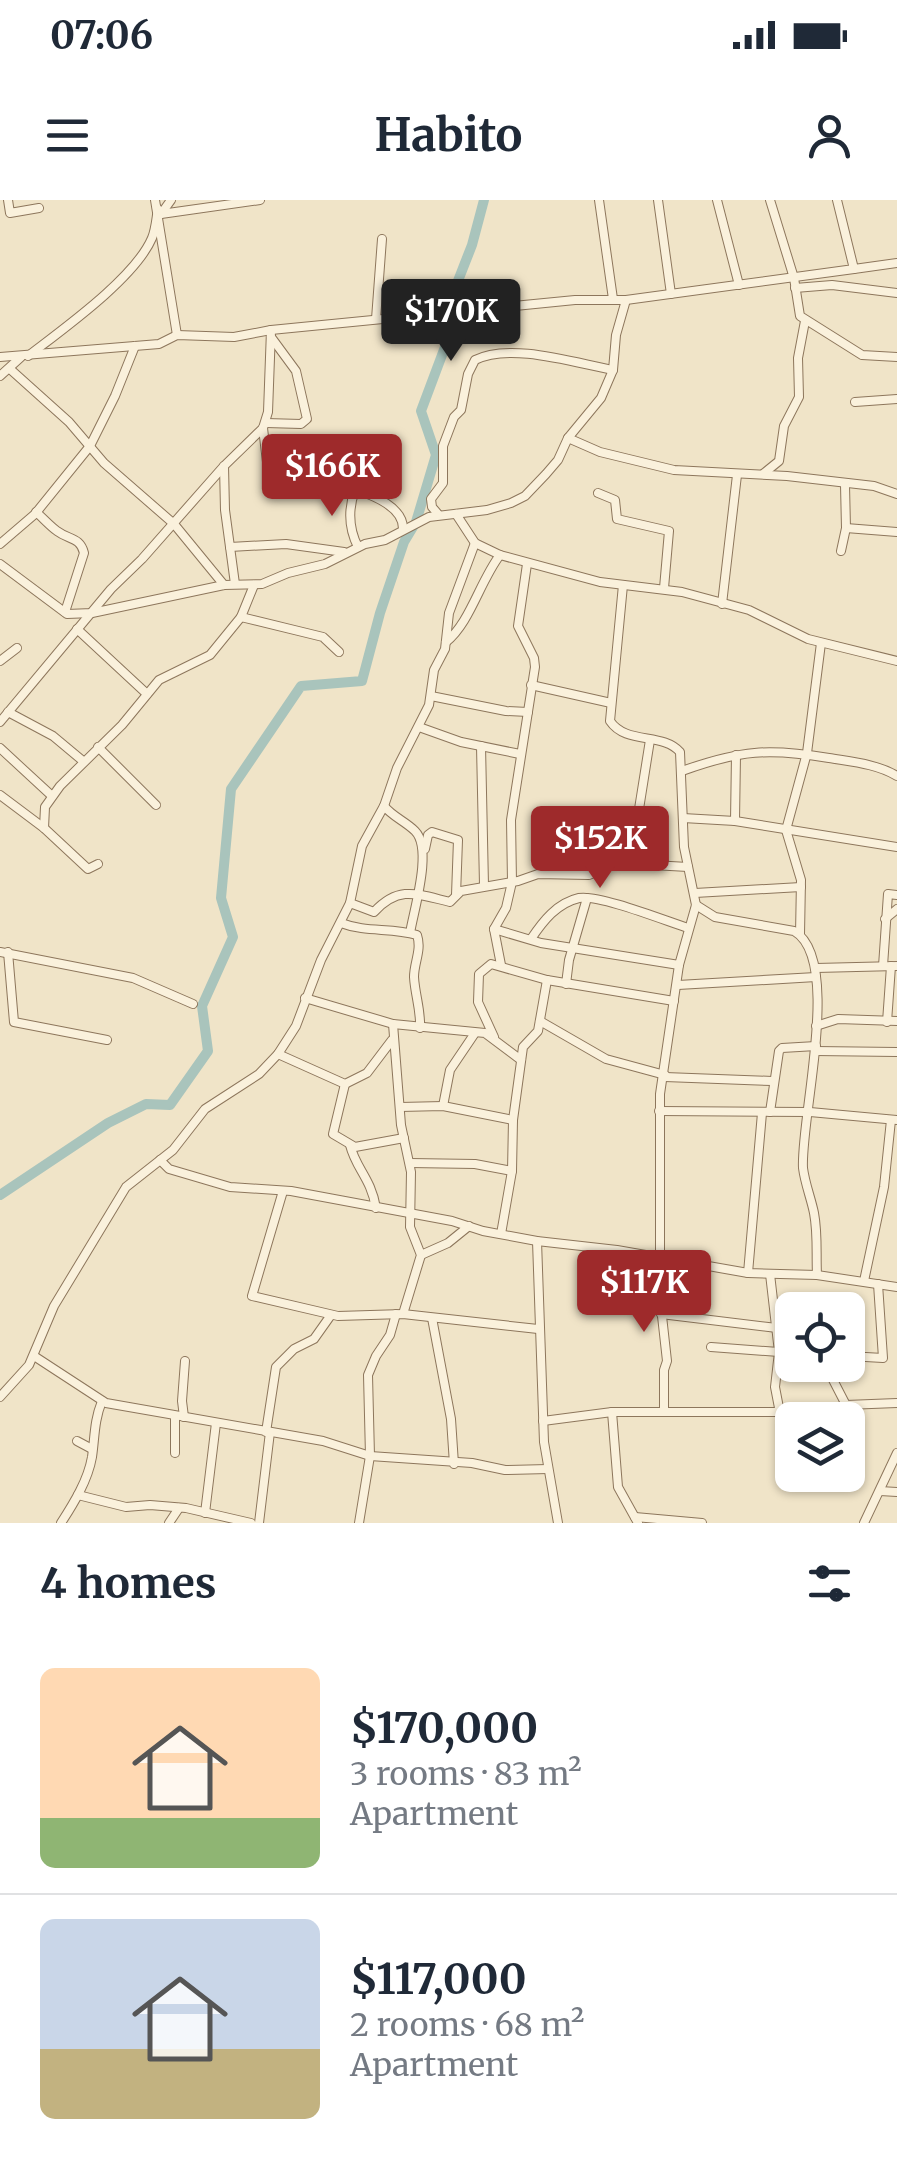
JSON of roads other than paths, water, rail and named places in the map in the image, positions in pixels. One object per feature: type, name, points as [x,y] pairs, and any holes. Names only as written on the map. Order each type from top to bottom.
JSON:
[{"type":"street","points":[[8,200],[10,214],[39,208]]},
{"type":"street","points":[[0,376],[84,313],[139,259],[152,238],[158,210],[172,200]]},
{"type":"street","points":[[158,210],[260,200]]},
{"type":"street","points":[[599,200],[613,299]]},
{"type":"street","points":[[658,200],[671,294]]},
{"type":"street","points":[[717,200],[739,285]]},
{"type":"street","points":[[770,200],[794,278],[796,308],[804,321],[862,355],[897,357]]},
{"type":"street","points":[[837,200],[854,269]]},
{"type":"street","points":[[158,210],[177,335]]},
{"type":"street","points":[[376,318],[382,238]]},
{"type":"street","points":[[0,357],[159,344],[177,335],[234,336],[376,318],[575,300],[626,300],[897,262]]},
{"type":"street","points":[[795,288],[832,285],[897,293]]},
{"type":"street","points":[[66,613],[92,614],[224,585],[254,585],[325,564],[439,514],[487,510],[525,496],[558,460],[568,438],[601,398],[613,370],[616,335],[626,300]]},
{"type":"street","points":[[763,474],[779,461],[784,426],[799,397],[798,358],[804,321]]},
{"type":"street","points":[[271,333],[264,425],[271,469],[330,480],[355,490],[398,512],[403,529]]},
{"type":"street","points":[[0,722],[79,628],[264,425],[304,423],[307,419],[296,371],[271,333]]},
{"type":"street","points":[[0,544],[36,512],[90,446],[134,346]]},
{"type":"street","points":[[439,514],[431,503],[433,493],[443,483],[442,446],[452,420],[461,410],[475,360],[502,354],[542,356],[613,370]]},
{"type":"street","points":[[10,369],[69,422],[134,491],[174,524],[224,585]]},
{"type":"street","points":[[855,402],[897,399]]},
{"type":"street","points":[[568,438],[600,452],[674,470],[763,474],[874,486],[897,494]]},
{"type":"street","points":[[224,466],[236,584]]},
{"type":"street","points":[[722,604],[737,475]]},
{"type":"street","points":[[841,551],[846,528],[845,485]]},
{"type":"street","points":[[353,549],[350,508],[355,490]]},
{"type":"street","points":[[598,493],[616,500],[617,519],[669,531],[664,588]]},
{"type":"street","points":[[36,512],[60,533],[83,545],[66,613]]},
{"type":"street","points":[[456,514],[475,543],[500,555],[624,585],[664,588],[749,610],[796,635],[897,661]]},
{"type":"street","points":[[846,528],[897,532]]},
{"type":"street","points":[[0,1397],[25,1372],[54,1306],[126,1187],[173,1150],[204,1110],[252,1080],[278,1054],[296,1026],[305,998],[350,904],[362,846],[384,806],[431,696],[434,670],[446,642],[449,613],[475,543]]},
{"type":"street","points":[[230,547],[286,544],[353,549]]},
{"type":"street","points":[[446,642],[459,628],[478,588],[500,555]]},
{"type":"street","points":[[0,564],[66,613],[147,694]]},
{"type":"street","points":[[501,965],[494,929],[506,908],[512,882],[511,820],[534,658],[518,626],[527,564]]},
{"type":"street","points":[[44,828],[46,807],[52,796],[164,676],[190,667],[210,654],[241,618],[254,585]]},
{"type":"street","points":[[624,585],[611,702],[612,727],[677,746],[682,756],[688,866],[696,905],[679,966],[659,1111],[662,1314],[667,1361],[664,1411]]},
{"type":"street","points":[[241,618],[322,637],[340,652]]},
{"type":"street","points":[[817,1275],[815,1223],[804,1171],[816,1048],[816,972],[800,934],[801,887],[786,830],[807,753],[821,643]]},
{"type":"street","points":[[0,661],[17,648]]},
{"type":"street","points":[[532,684],[611,702]]},
{"type":"street","points":[[431,696],[528,712]]},
{"type":"street","points":[[8,712],[53,736],[83,761]]},
{"type":"street","points":[[419,727],[520,754]]},
{"type":"street","points":[[608,866],[622,820],[639,810],[650,740]]},
{"type":"street","points":[[481,746],[484,885]]},
{"type":"street","points":[[98,747],[156,805]]},
{"type":"street","points":[[0,748],[52,796]]},
{"type":"street","points":[[682,771],[736,755],[771,750],[871,765],[896,774]]},
{"type":"street","points":[[735,821],[736,755]]},
{"type":"street","points":[[0,794],[88,869],[98,864]]},
{"type":"street","points":[[384,806],[416,832],[425,850]]},
{"type":"street","points":[[684,818],[735,821],[897,848]]},
{"type":"street","points":[[410,933],[428,835],[432,832],[458,840],[456,900]]},
{"type":"street","points":[[350,904],[374,912],[388,896],[416,894],[450,902],[461,891],[484,885],[538,874],[589,875],[617,863],[688,866]]},
{"type":"street","points":[[694,893],[801,887]]},
{"type":"street","points":[[816,1026],[838,1019],[892,1022],[885,919],[888,894],[897,895]]},
{"type":"street","points":[[530,939],[558,907],[588,898],[688,928]]},
{"type":"street","points":[[566,984],[588,898]]},
{"type":"street","points":[[696,905],[715,916],[760,922],[800,934]]},
{"type":"street","points":[[885,919],[897,909]]},
{"type":"street","points":[[341,924],[417,935],[420,946],[414,974],[421,1004],[420,1028]]},
{"type":"street","points":[[494,929],[679,966]]},
{"type":"street","points":[[107,1040],[14,1022],[4,952],[133,978],[193,1004]]},
{"type":"street","points":[[521,1060],[494,1036],[476,993],[483,968],[491,964],[566,984],[674,1000]]},
{"type":"street","points":[[678,985],[890,966]]},
{"type":"street","points":[[501,1234],[512,1171],[513,1120],[521,1060],[524,1045],[535,1036],[540,1022],[547,980]]},
{"type":"street","points":[[305,998],[393,1024],[494,1036]]},
{"type":"street","points":[[540,1022],[606,1059],[665,1076],[772,1081]]},
{"type":"street","points":[[359,1523],[370,1456],[368,1375],[390,1335],[421,1255],[411,1230],[410,1163],[400,1107],[393,1024]]},
{"type":"street","points":[[443,1106],[450,1070],[475,1033]]},
{"type":"street","points":[[392,1040],[367,1073],[345,1084],[333,1134],[350,1145],[404,1138]]},
{"type":"street","points":[[748,1273],[766,1112],[781,1048],[897,1052]]},
{"type":"street","points":[[278,1054],[345,1084]]},
{"type":"street","points":[[400,1107],[443,1106],[513,1120]]},
{"type":"street","points":[[659,1111],[810,1112],[894,1120],[892,1157],[864,1281]]},
{"type":"street","points":[[350,1145],[354,1160],[372,1186],[376,1208]]},
{"type":"street","points":[[160,1160],[169,1169],[200,1180],[409,1213],[537,1241],[748,1273],[817,1275],[897,1288]]},
{"type":"street","points":[[410,1163],[475,1164],[512,1171]]},
{"type":"street","points":[[284,1191],[252,1296],[331,1315],[399,1314],[538,1329]]},
{"type":"street","points":[[421,1255],[448,1244],[468,1226]]},
{"type":"street","points":[[537,1241],[543,1421],[558,1523]]},
{"type":"street","points":[[770,1274],[775,1313]]},
{"type":"street","points":[[865,1357],[883,1358],[878,1284]]},
{"type":"street","points":[[662,1314],[775,1328]]},
{"type":"street","points":[[259,1523],[276,1367],[294,1349],[314,1339],[331,1315]]},
{"type":"street","points":[[432,1318],[451,1418],[454,1464]]},
{"type":"street","points":[[710,1347],[775,1352]]},
{"type":"street","points":[[34,1356],[102,1401],[324,1441],[370,1456],[472,1463],[505,1470],[548,1469]]},
{"type":"street","points":[[174,1452],[185,1360]]},
{"type":"street","points":[[61,1523],[78,1496],[92,1449],[94,1420],[102,1401]]},
{"type":"street","points":[[865,1404],[897,1403]]},
{"type":"street","points":[[543,1421],[612,1412],[775,1413]]},
{"type":"street","points":[[612,1412],[618,1487],[637,1520],[702,1523]]},
{"type":"street","points":[[205,1512],[216,1422]]},
{"type":"street","points":[[77,1441],[92,1449]]},
{"type":"street","points":[[864,1523],[897,1453]]},
{"type":"street","points":[[880,1491],[897,1492]]},
{"type":"street","points":[[78,1496],[126,1507],[150,1504],[205,1512],[251,1523]]},
{"type":"street","points":[[169,1523],[179,1508]]},
{"type":"waterway","points":[[454,291],[484,200]]},
{"type":"waterway","points":[[0,1195],[108,1123],[146,1104],[170,1105],[208,1051],[202,1006],[233,937],[221,898],[231,789],[301,686],[362,681],[380,613],[404,542],[416,522],[436,455],[421,411],[454,323]]}]
